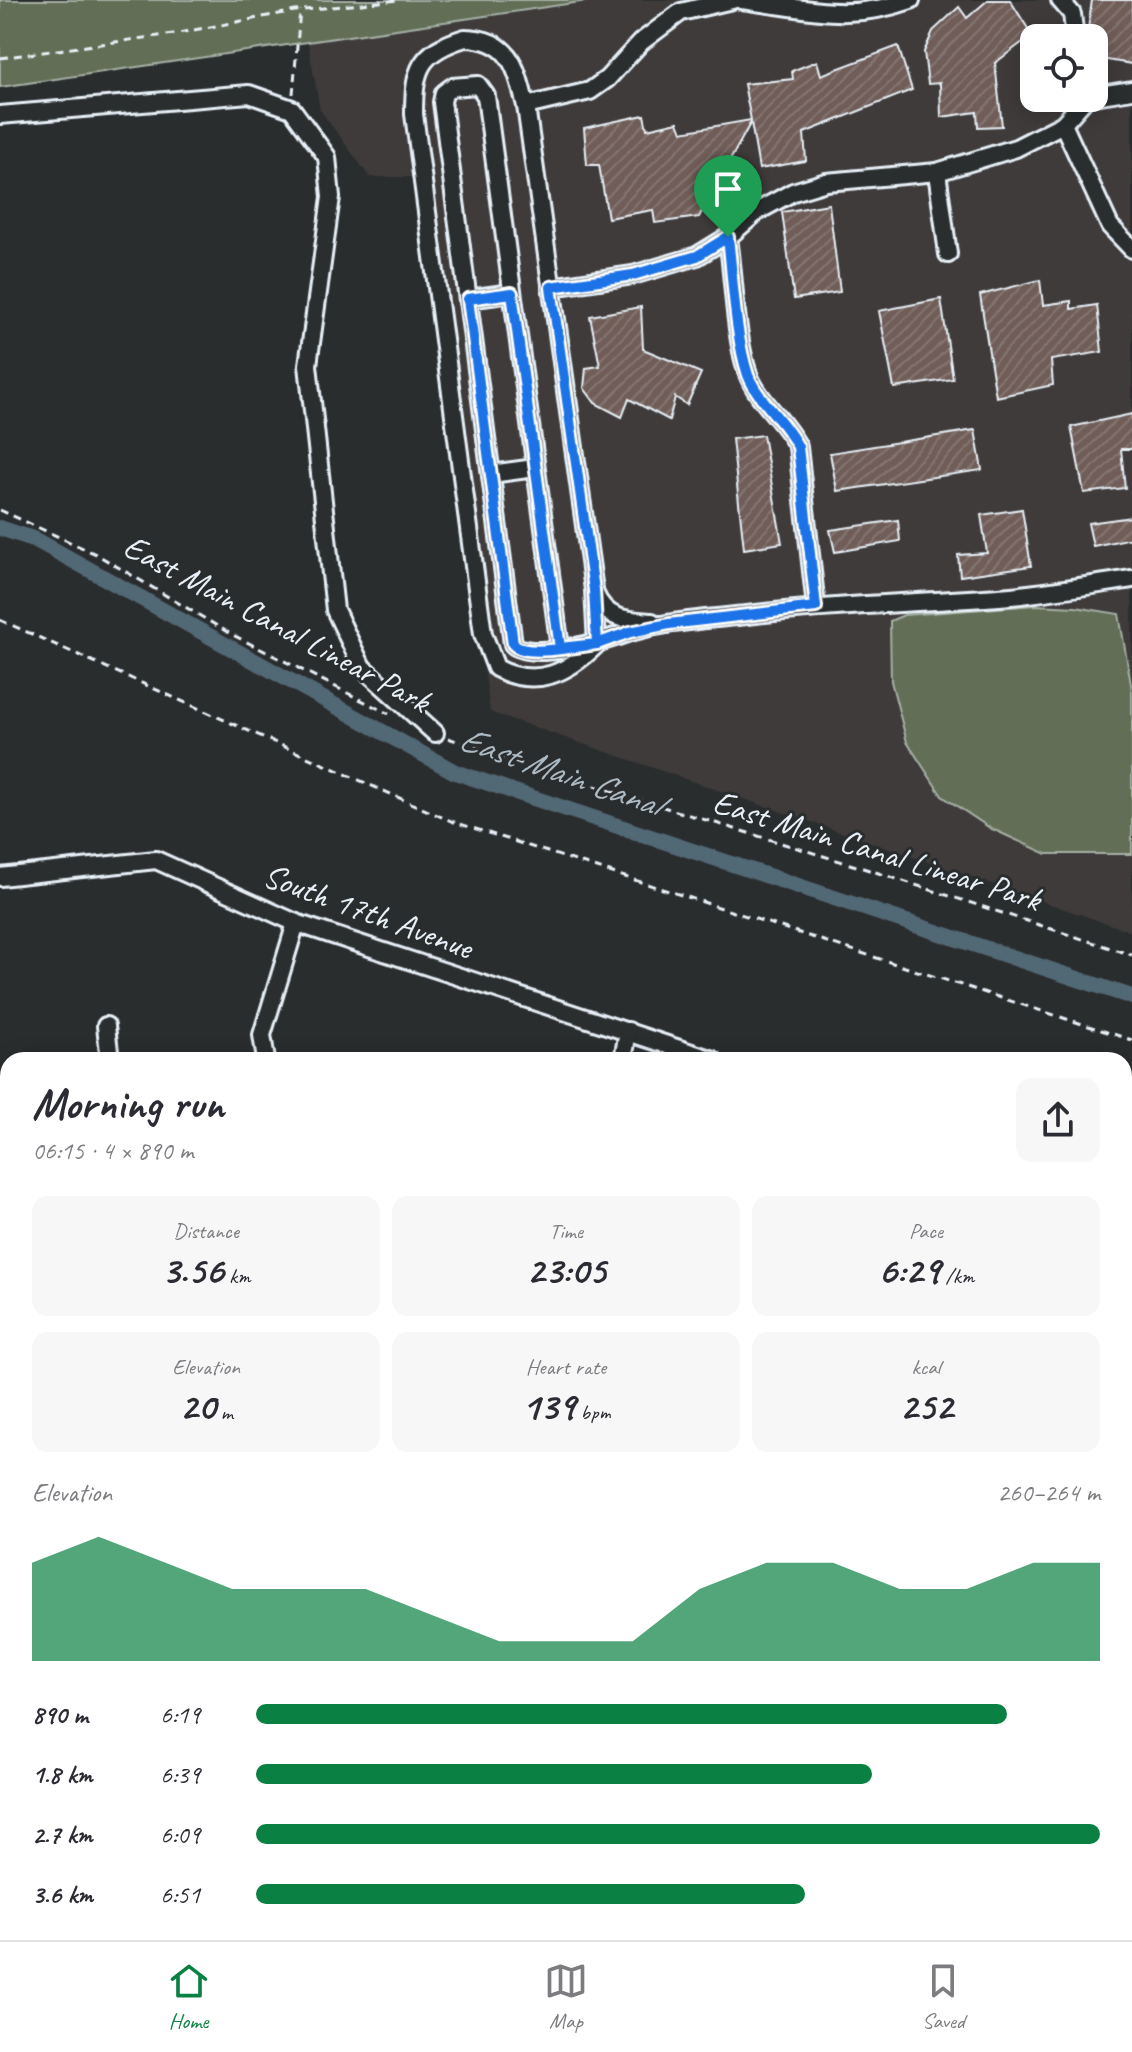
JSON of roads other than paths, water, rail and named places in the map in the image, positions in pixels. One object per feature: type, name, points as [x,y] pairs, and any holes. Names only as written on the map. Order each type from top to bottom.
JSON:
[{"type":"street","points":[[526,106],[590,91],[607,79],[641,42],[681,12],[732,0]]},
{"type":"street","points":[[741,0],[821,13],[865,12],[911,0]]},
{"type":"street","points":[[1060,0],[1072,14],[1073,24]]},
{"type":"street","points":[[465,38],[482,39],[499,47],[512,59],[526,106],[594,590],[597,644],[571,668],[528,677],[496,668],[483,634],[414,114],[414,86],[420,66],[430,53],[465,38]]},
{"type":"street","points":[[560,648],[486,96],[478,85],[452,87],[444,93],[442,102],[513,644],[518,650],[525,652],[597,644],[630,632],[669,624],[816,607],[1014,595],[1132,579]]},
{"type":"street","points":[[1108,94],[1132,90]]},
{"type":"street","points":[[0,115],[249,94],[292,109],[327,157],[331,197],[308,365],[335,610],[362,667],[435,733]]},
{"type":"street","points":[[551,287],[633,275],[697,256],[728,237],[758,211],[793,192],[826,182],[937,172],[1016,148],[1063,124],[1074,112]]},
{"type":"street","points":[[1063,124],[1110,226],[1132,249]]},
{"type":"street","points":[[937,172],[948,254]]},
{"type":"street","points":[[728,237],[741,343],[749,376],[790,429],[798,447],[816,607]]},
{"type":"street","points":[[468,299],[512,293]]},
{"type":"street","points":[[491,474],[535,468]]},
{"type":"street","points":[[594,590],[607,613],[620,619],[669,624]]},
{"type":"street","name":"South 17th Avenue","points":[[0,877],[156,860],[296,923],[690,1052]]},
{"type":"street","points":[[265,1052],[262,1035],[296,923]]},
{"type":"street","points":[[106,1026],[109,1052]]},
{"type":"street","points":[[624,1052],[628,1031]]},
{"type":"waterway","name":"East Main Canal","points":[[0,528],[36,540],[455,772],[1132,997]]}]
